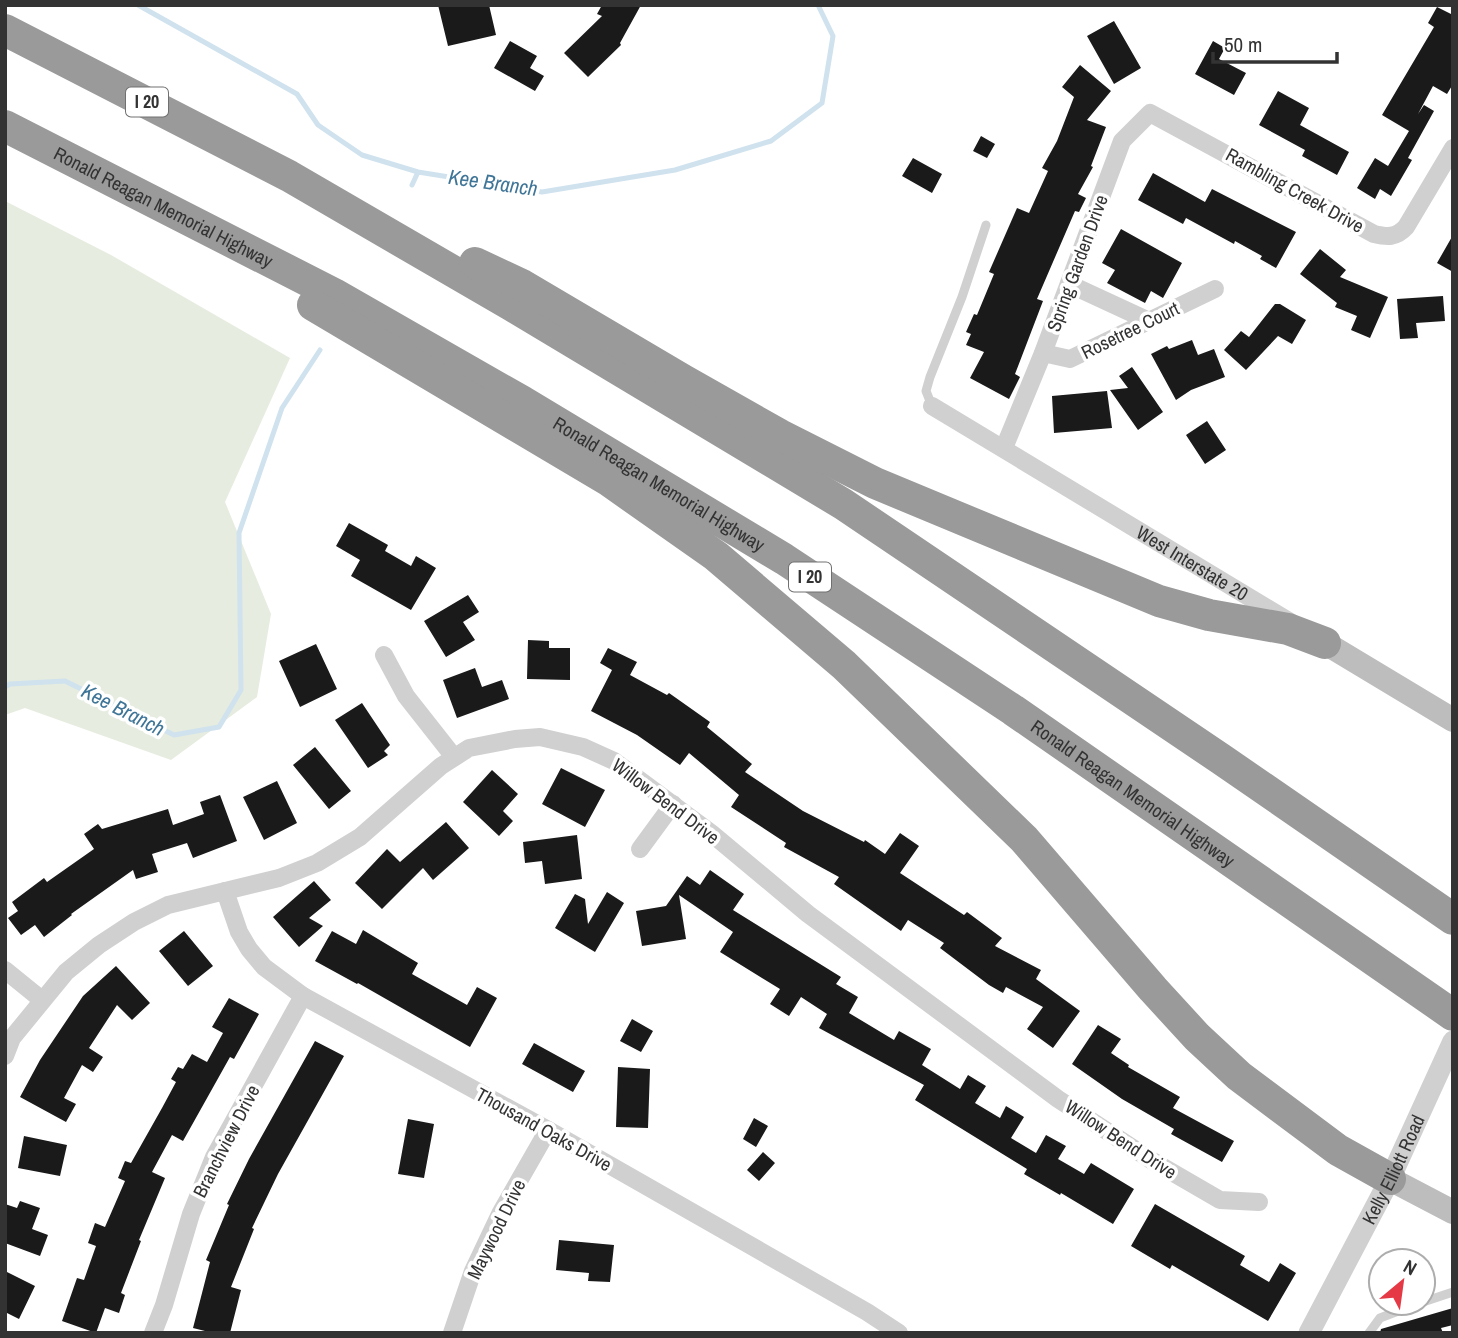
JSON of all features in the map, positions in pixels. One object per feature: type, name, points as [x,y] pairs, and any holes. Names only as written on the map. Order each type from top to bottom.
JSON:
[{"type":"highway","name":"I 20","points":[[5,30],[289,176],[523,312],[843,504],[1188,736],[1453,919]]},
{"type":"highway","name":"Ronald Reagan Memorial Highway","points":[[5,126],[334,294],[534,409],[783,559],[1013,710],[1453,1015]]},
{"type":"highway","points":[[5,133],[66,156]]},
{"type":"highway","points":[[289,176],[522,285],[737,411],[875,483],[1159,601],[1209,615],[1288,629],[1325,643]]},
{"type":"highway","points":[[135,192],[348,327],[517,424],[608,480],[716,555],[844,665],[1024,839],[1153,989],[1197,1037],[1239,1076],[1338,1150],[1390,1179]]},
{"type":"main road","name":"West Interstate 20","points":[[1325,643],[1453,720]]},
{"type":"main road","points":[[1390,1179],[1453,1213]]},
{"type":"street","name":"Spring Garden Drive","points":[[1004,448],[1043,353],[1122,141],[1150,113],[1176,126]]},
{"type":"street","name":"Rambling Creek Drive","points":[[1176,126],[1374,234],[1390,237],[1402,233],[1453,148]]},
{"type":"street","points":[[1069,284],[1149,321]]},
{"type":"street","name":"Rosetree Court","points":[[1043,353],[1070,359],[1215,289]]},
{"type":"street","name":"West Interstate 20","points":[[932,405],[1325,643]]},
{"type":"street","points":[[384,655],[406,696],[454,757]]},
{"type":"street","name":"Willow Bend Drive","points":[[5,1056],[12,1038],[66,972],[99,945],[134,922],[169,905],[278,878],[317,863],[360,837],[441,766],[469,748],[515,738],[540,737],[583,747],[614,761],[711,833],[808,914],[1058,1099],[1151,1160],[1220,1200],[1259,1202]]},
{"type":"street","points":[[640,849],[673,804]]},
{"type":"street","name":"Thousand Oaks Drive","points":[[225,891],[248,949],[264,967],[303,996],[548,1130],[855,1305],[897,1332]]},
{"type":"street","points":[[5,970],[42,1000]]},
{"type":"street","name":"Branchview Drive","points":[[153,1333],[191,1214],[214,1157],[303,996]]},
{"type":"street","name":"Kelly Elliott Road","points":[[1310,1333],[1390,1179],[1453,1041]]},
{"type":"street","name":"Maywood Drive","points":[[452,1333],[473,1271],[500,1214],[548,1130]]},
{"type":"lane","points":[[932,405],[926,391],[930,377],[962,297],[986,225]]},
{"type":"lane","points":[[1369,1333],[1383,1317]]},
{"type":"shaded area","points":[[5,201],[111,255],[290,358],[225,502],[271,614],[257,697],[171,760],[25,708],[5,715]]},
{"type":"building","points":[[438,5],[489,5],[496,35],[448,46]]},
{"type":"building","points":[[602,5],[641,5],[621,45],[588,77],[564,53],[602,16],[597,14]]},
{"type":"building","points":[[1437,7],[1453,15],[1453,84],[1447,94],[1433,86],[1418,114],[1424,105],[1434,111],[1408,158],[1412,160],[1391,196],[1380,189],[1375,199],[1357,188],[1375,158],[1388,166],[1409,131],[1382,115],[1434,27],[1428,23]]},
{"type":"building","points":[[1114,21],[1141,68],[1114,84],[1087,36]]},
{"type":"building","points":[[510,41],[537,56],[530,68],[544,76],[535,91],[494,68]]},
{"type":"building","points":[[1213,41],[1225,48],[1219,59],[1246,73],[1234,95],[1195,74]]},
{"type":"building","points":[[1080,65],[1111,91],[1087,120],[1106,127],[1091,166],[1093,167],[1078,194],[1086,198],[1079,212],[1075,211],[1037,299],[1043,301],[1015,374],[1020,377],[1009,399],[970,378],[984,352],[966,345],[971,334],[966,332],[974,314],[977,315],[994,274],[989,272],[1017,208],[1029,213],[1048,171],[1042,168],[1057,141],[1074,97],[1062,87]]},
{"type":"building","points":[[1278,91],[1309,108],[1300,125],[1349,152],[1337,175],[1302,156],[1305,150],[1259,125]]},
{"type":"building","points":[[981,136],[995,144],[987,158],[973,151]]},
{"type":"building","points":[[913,158],[942,174],[932,193],[902,176]]},
{"type":"building","points":[[1153,173],[1205,202],[1212,189],[1296,232],[1276,268],[1260,259],[1262,256],[1235,241],[1234,244],[1186,218],[1183,224],[1138,200]]},
{"type":"building","points":[[1121,229],[1182,263],[1163,298],[1151,291],[1145,303],[1107,283],[1115,270],[1102,263]]},
{"type":"building","points":[[1453,235],[1453,272],[1437,263]]},
{"type":"building","points":[[1320,249],[1346,270],[1340,277],[1388,297],[1370,338],[1351,330],[1357,316],[1335,307],[1337,303],[1300,274]]},
{"type":"building","points":[[1443,296],[1445,321],[1416,323],[1418,338],[1400,339],[1397,299]]},
{"type":"building","points":[[1275,304],[1280,304],[1306,320],[1292,344],[1278,336],[1246,370],[1224,350],[1241,331],[1249,337]]},
{"type":"building","points":[[1192,340],[1198,355],[1214,349],[1225,377],[1191,390],[1176,400],[1151,354],[1167,346],[1169,349]]},
{"type":"building","points":[[1132,367],[1163,412],[1138,430],[1110,390],[1128,388],[1119,376]]},
{"type":"building","points":[[1107,391],[1112,428],[1054,433],[1052,396]]},
{"type":"building","points":[[1207,421],[1226,450],[1205,464],[1186,435]]},
{"type":"building","points":[[349,523],[388,545],[385,551],[411,566],[416,556],[436,568],[411,610],[351,576],[360,560],[336,546]]},
{"type":"building","points":[[468,595],[479,612],[463,622],[475,640],[446,657],[424,621]]},
{"type":"building","points":[[528,640],[549,641],[549,648],[570,648],[570,680],[527,679]]},
{"type":"building","points":[[316,644],[337,689],[300,707],[279,661]]},
{"type":"building","points":[[608,648],[637,662],[630,675],[667,695],[669,693],[710,722],[707,727],[752,764],[745,772],[803,811],[864,842],[865,840],[885,854],[900,833],[919,846],[900,873],[964,915],[967,912],[1002,938],[995,946],[1041,970],[1036,979],[1080,1011],[1053,1048],[1027,1029],[1043,1007],[1006,987],[1003,993],[989,985],[940,948],[944,943],[908,920],[901,931],[834,884],[839,877],[784,847],[786,843],[731,807],[739,795],[689,753],[680,765],[637,735],[591,711],[612,670],[600,663]]},
{"type":"building","points":[[475,668],[482,687],[502,680],[509,699],[457,718],[443,680]]},
{"type":"building","points":[[362,703],[390,745],[384,751],[388,755],[368,768],[335,720]]},
{"type":"building","points":[[315,747],[351,791],[329,809],[293,765]]},
{"type":"building","points":[[561,768],[605,790],[585,827],[542,804]]},
{"type":"building","points":[[492,770],[518,794],[503,811],[513,821],[499,836],[463,802]]},
{"type":"building","points":[[277,781],[297,823],[264,840],[243,797]]},
{"type":"building","points":[[220,795],[237,841],[193,858],[187,843],[152,854],[158,872],[136,879],[133,870],[71,914],[44,937],[35,925],[21,935],[8,918],[18,911],[12,902],[44,878],[47,882],[94,849],[84,834],[98,824],[102,829],[168,809],[173,825],[204,814],[200,802]]},
{"type":"building","points":[[446,822],[469,848],[433,880],[423,868],[382,909],[355,883],[387,849],[400,862]]},
{"type":"building","points":[[577,835],[582,879],[545,884],[542,861],[525,863],[523,842]]},
{"type":"building","points":[[710,870],[744,894],[733,910],[841,977],[836,984],[858,997],[849,1013],[894,1040],[899,1031],[931,1049],[922,1065],[960,1089],[968,1075],[986,1086],[975,1103],[1000,1118],[1006,1106],[1024,1117],[1011,1138],[1036,1153],[1046,1135],[1066,1146],[1058,1159],[1084,1174],[1091,1163],[1134,1189],[1113,1224],[1024,1174],[1027,1169],[915,1100],[924,1085],[819,1028],[827,1014],[801,997],[789,1016],[770,1004],[780,989],[720,952],[733,932],[679,895],[686,939],[642,946],[636,911],[666,906],[687,876],[700,885]]},
{"type":"building","points":[[314,881],[331,900],[309,918],[323,926],[299,947],[273,917]]},
{"type":"building","points":[[607,892],[624,903],[595,952],[555,928],[575,894],[585,899],[588,924]]},
{"type":"building","points":[[363,930],[418,963],[412,974],[467,1005],[477,987],[497,998],[470,1047],[315,961],[332,931],[356,944]]},
{"type":"building","points":[[184,931],[213,966],[188,986],[159,951]]},
{"type":"building","points":[[116,966],[150,1003],[132,1020],[117,1005],[89,1048],[103,1057],[93,1072],[82,1065],[64,1098],[76,1104],[66,1122],[20,1097],[40,1060],[83,996]]},
{"type":"building","points":[[229,998],[259,1014],[234,1059],[230,1057],[183,1141],[172,1135],[152,1172],[165,1178],[139,1240],[141,1241],[121,1293],[125,1295],[119,1313],[105,1308],[96,1333],[62,1321],[77,1278],[84,1280],[96,1246],[88,1243],[95,1223],[105,1227],[125,1181],[118,1178],[125,1161],[131,1163],[176,1082],[171,1079],[178,1067],[183,1069],[192,1054],[207,1062],[223,1033],[212,1027]]},
{"type":"building","points":[[632,1019],[653,1031],[641,1052],[620,1041]]},
{"type":"building","points":[[1098,1025],[1121,1039],[1111,1053],[1129,1065],[1128,1067],[1180,1097],[1173,1108],[1234,1141],[1222,1162],[1171,1134],[1174,1129],[1122,1099],[1072,1064]]},
{"type":"building","points":[[315,1041],[344,1056],[278,1174],[252,1228],[254,1229],[231,1287],[241,1290],[230,1333],[213,1333],[193,1328],[210,1262],[206,1260],[229,1205],[227,1204]]},
{"type":"building","points":[[534,1043],[585,1071],[573,1092],[522,1064]]},
{"type":"building","points":[[618,1067],[650,1069],[648,1128],[616,1127]]},
{"type":"building","points":[[754,1118],[768,1126],[756,1147],[743,1139]]},
{"type":"building","points":[[408,1119],[434,1124],[424,1178],[398,1174]]},
{"type":"building","points":[[24,1136],[67,1145],[60,1176],[18,1168]]},
{"type":"building","points":[[763,1152],[775,1163],[759,1181],[747,1170]]},
{"type":"building","points":[[20,1201],[40,1208],[32,1229],[48,1235],[40,1256],[5,1243],[5,1204],[17,1208]]},
{"type":"building","points":[[1155,1204],[1245,1256],[1240,1265],[1269,1282],[1280,1263],[1296,1273],[1268,1321],[1172,1265],[1170,1269],[1131,1246]]},
{"type":"building","points":[[559,1240],[614,1245],[610,1282],[588,1281],[589,1273],[556,1270]]},
{"type":"building","points":[[5,1271],[35,1286],[19,1319],[5,1312]]},
{"type":"building","points":[[1453,1308],[1453,1325],[1441,1328],[1443,1333],[1380,1333],[1381,1329],[1422,1317],[1437,1317],[1437,1313]]},
{"type":"waterway","name":"Kee Branch","points":[[138,5],[297,94],[318,125],[362,155],[418,172],[542,192],[675,170],[771,141],[822,103],[833,36],[818,5]]},
{"type":"waterway","points":[[412,185],[418,172]]},
{"type":"waterway","name":"Kee Branch","points":[[5,687],[10,684],[65,681],[174,735],[219,727],[241,690],[239,533],[282,408],[320,350]]}]
